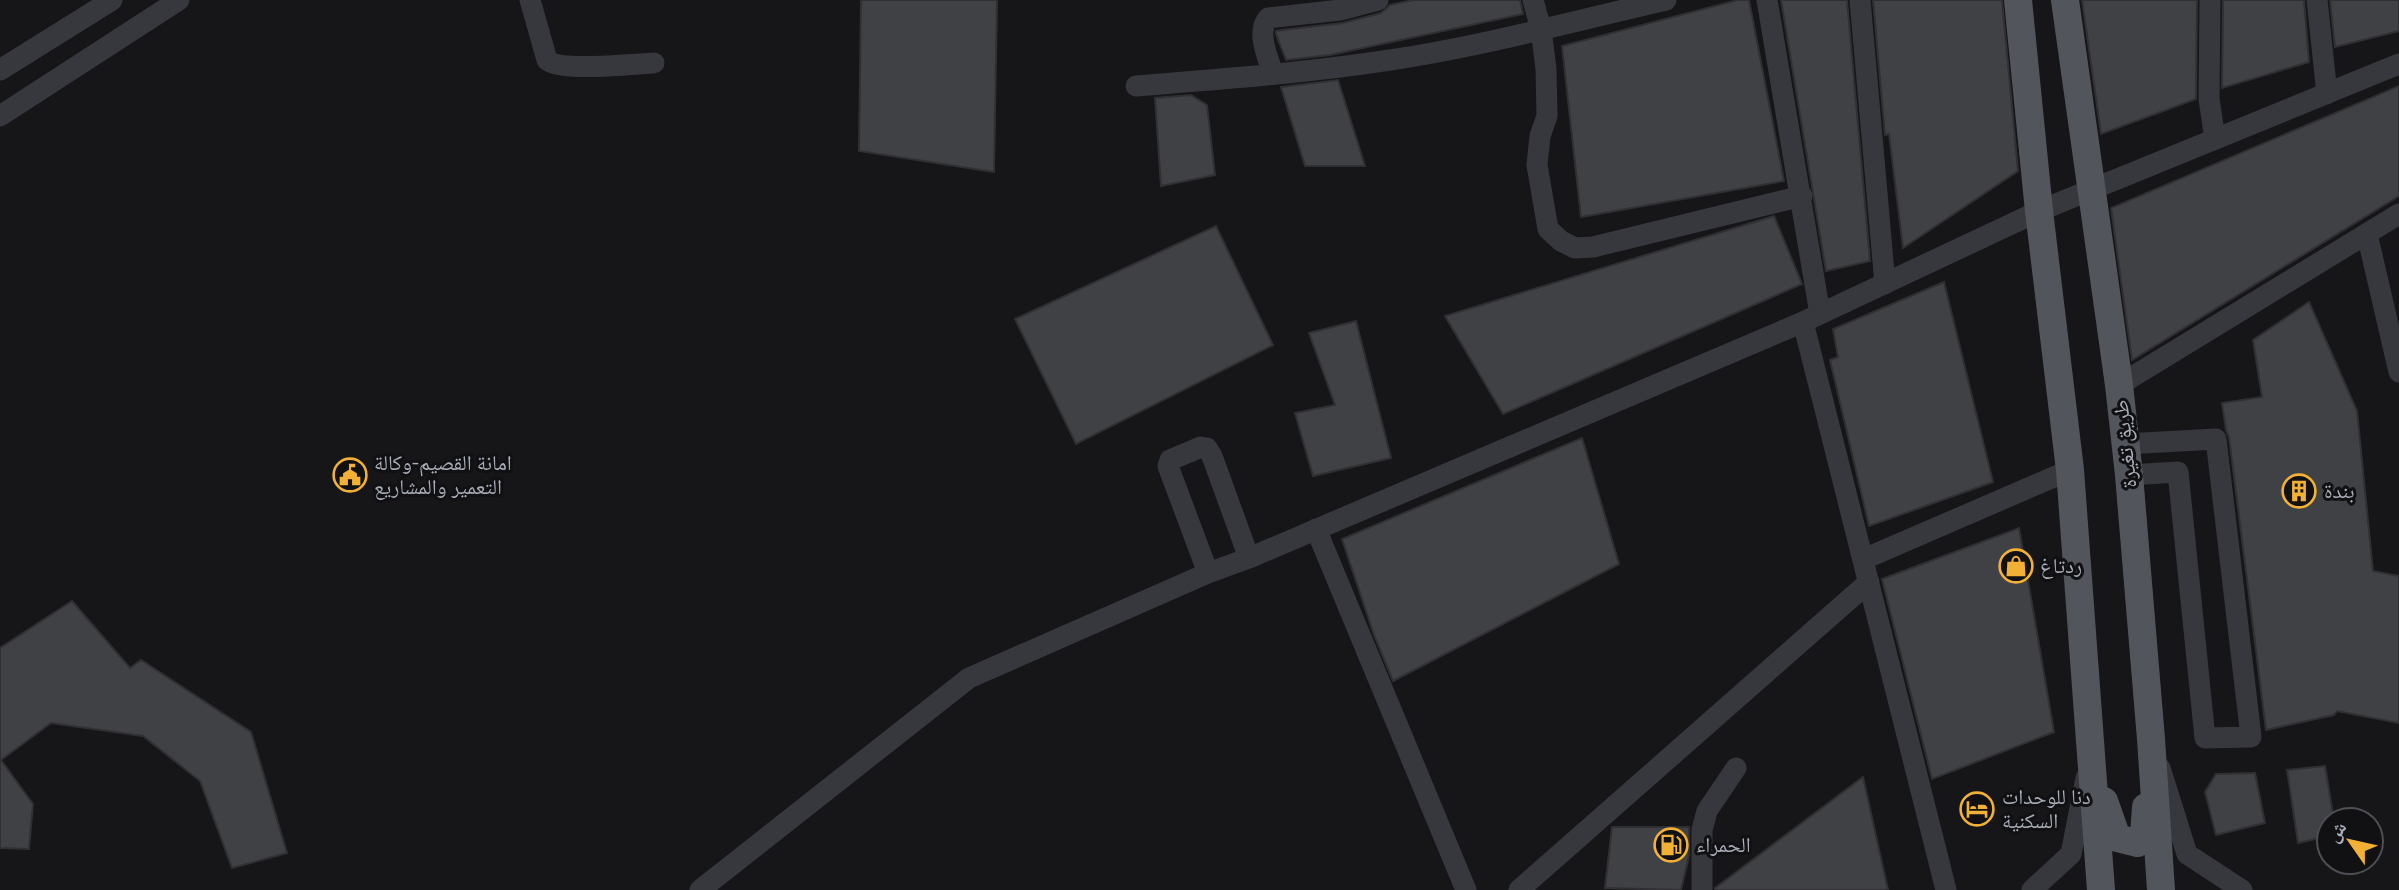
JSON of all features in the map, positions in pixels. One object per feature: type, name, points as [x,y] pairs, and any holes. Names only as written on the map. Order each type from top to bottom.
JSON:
[{"type":"main road","points":[[2018,0],[2039,211],[2070,470],[2101,890]]},
{"type":"main road","name":"طريق تغيرة","points":[[2065,0],[2119,385],[2129,475],[2161,890]]},
{"type":"main road","points":[[2090,759],[2117,838],[2137,843],[2144,835],[2151,739]]},
{"type":"street","points":[[0,70],[112,0]]},
{"type":"street","points":[[0,116],[179,0]]},
{"type":"street","points":[[530,0],[547,60],[556,66],[654,63]]},
{"type":"street","points":[[1273,74],[1262,32],[1263,24],[1268,18],[1340,10],[1378,0]]},
{"type":"street","points":[[1533,0],[1541,29],[1546,69],[1547,116],[1540,136],[1537,165],[1548,229],[1561,241],[1575,248],[1593,247],[1802,196]]},
{"type":"street","points":[[1136,86],[1391,60],[1666,0]]},
{"type":"street","points":[[1767,0],[1802,196],[1812,318],[1868,582],[1946,890]]},
{"type":"street","points":[[1860,0],[1885,284]]},
{"type":"street","points":[[2210,0],[2209,99],[2215,139]]},
{"type":"street","points":[[2317,0],[2327,94]]},
{"type":"street","points":[[700,890],[969,678],[1208,573],[1249,558],[1812,318],[2039,211],[2399,64]]},
{"type":"street","points":[[2119,385],[2399,214]]},
{"type":"street","points":[[2367,234],[2399,372]]},
{"type":"street","points":[[2125,444],[2177,441],[2216,439],[2251,737],[2204,738],[2177,441]]},
{"type":"street","points":[[1208,573],[1168,466],[1171,460],[1201,447],[1207,448],[1212,456],[1249,558]]},
{"type":"street","points":[[1864,559],[2070,470]]},
{"type":"street","points":[[2129,475],[2178,472]]},
{"type":"street","points":[[1316,529],[1466,890]]},
{"type":"street","points":[[1519,890],[1868,582]]},
{"type":"street","points":[[2151,739],[2188,853],[2242,890]]},
{"type":"street","points":[[2032,890],[2071,854],[2090,759]]},
{"type":"street","points":[[1702,890],[1702,831],[1707,811],[1736,768]]},
{"type":"building","points":[[861,0],[997,0],[994,172],[859,151]]},
{"type":"building","points":[[1413,0],[1520,0],[1523,14],[1330,55],[1286,60],[1276,34],[1276,31],[1282,30],[1343,23],[1381,13],[1390,5]]},
{"type":"building","points":[[1738,0],[1749,0],[1784,181],[1581,217],[1562,46]]},
{"type":"building","points":[[1781,0],[1847,0],[1870,261],[1826,271]]},
{"type":"building","points":[[1873,0],[2002,0],[2018,171],[1903,248],[1889,134],[1885,135]]},
{"type":"building","points":[[2082,0],[2197,0],[2196,99],[2101,134]]},
{"type":"building","points":[[2223,0],[2304,0],[2309,62],[2222,88]]},
{"type":"building","points":[[2330,0],[2399,0],[2399,31],[2335,47]]},
{"type":"building","points":[[1338,80],[1365,166],[1305,166],[1281,87]]},
{"type":"building","points":[[2399,86],[2399,196],[2132,360],[2111,208]]},
{"type":"building","points":[[1191,95],[1207,105],[1215,175],[1161,186],[1155,98]]},
{"type":"building","points":[[1774,216],[1802,284],[1503,414],[1445,316]]},
{"type":"building","points":[[1216,226],[1273,345],[1076,444],[1015,319]]},
{"type":"building","points":[[1944,282],[1993,482],[1869,526],[1830,360],[1838,357],[1833,329]]},
{"type":"building","name":"بندة","points":[[2309,302],[2357,411],[2373,571],[2399,576],[2399,723],[2337,711],[2334,715],[2266,730],[2229,437],[2222,403],[2262,397],[2253,340]]},
{"type":"building","points":[[1356,321],[1391,458],[1313,476],[1295,413],[1335,405],[1309,333]]},
{"type":"building","points":[[1582,438],[1619,564],[1393,681],[1374,635],[1342,539]]},
{"type":"building","points":[[2019,528],[2054,732],[1932,779],[1882,579]]},
{"type":"building","points":[[72,601],[130,668],[141,660],[251,732],[287,853],[232,868],[200,781],[143,736],[51,723],[1,760],[33,804],[29,849],[0,848],[0,648]]},
{"type":"building","points":[[2325,766],[2332,806],[2315,806],[2315,839],[2298,843],[2287,770]]},
{"type":"building","points":[[2255,773],[2265,823],[2216,835],[2205,792],[2216,774]]},
{"type":"building","points":[[1863,777],[1888,890],[1715,890],[1715,888]]},
{"type":"building","points":[[1612,827],[1689,827],[1689,856],[1681,890],[1605,888]]},
{"type":"place","name":"امانة القصيم-وكالة التعمير والمشاريع","points":[[350,475]]},
{"type":"place","name":"بندة","points":[[2299,491]]},
{"type":"place","name":"ردتاغ","points":[[2016,566]]},
{"type":"place","name":"دنا للوحدات السكنية","points":[[1977,809]]},
{"type":"place","name":"الحمراء","points":[[1671,845]]}]
